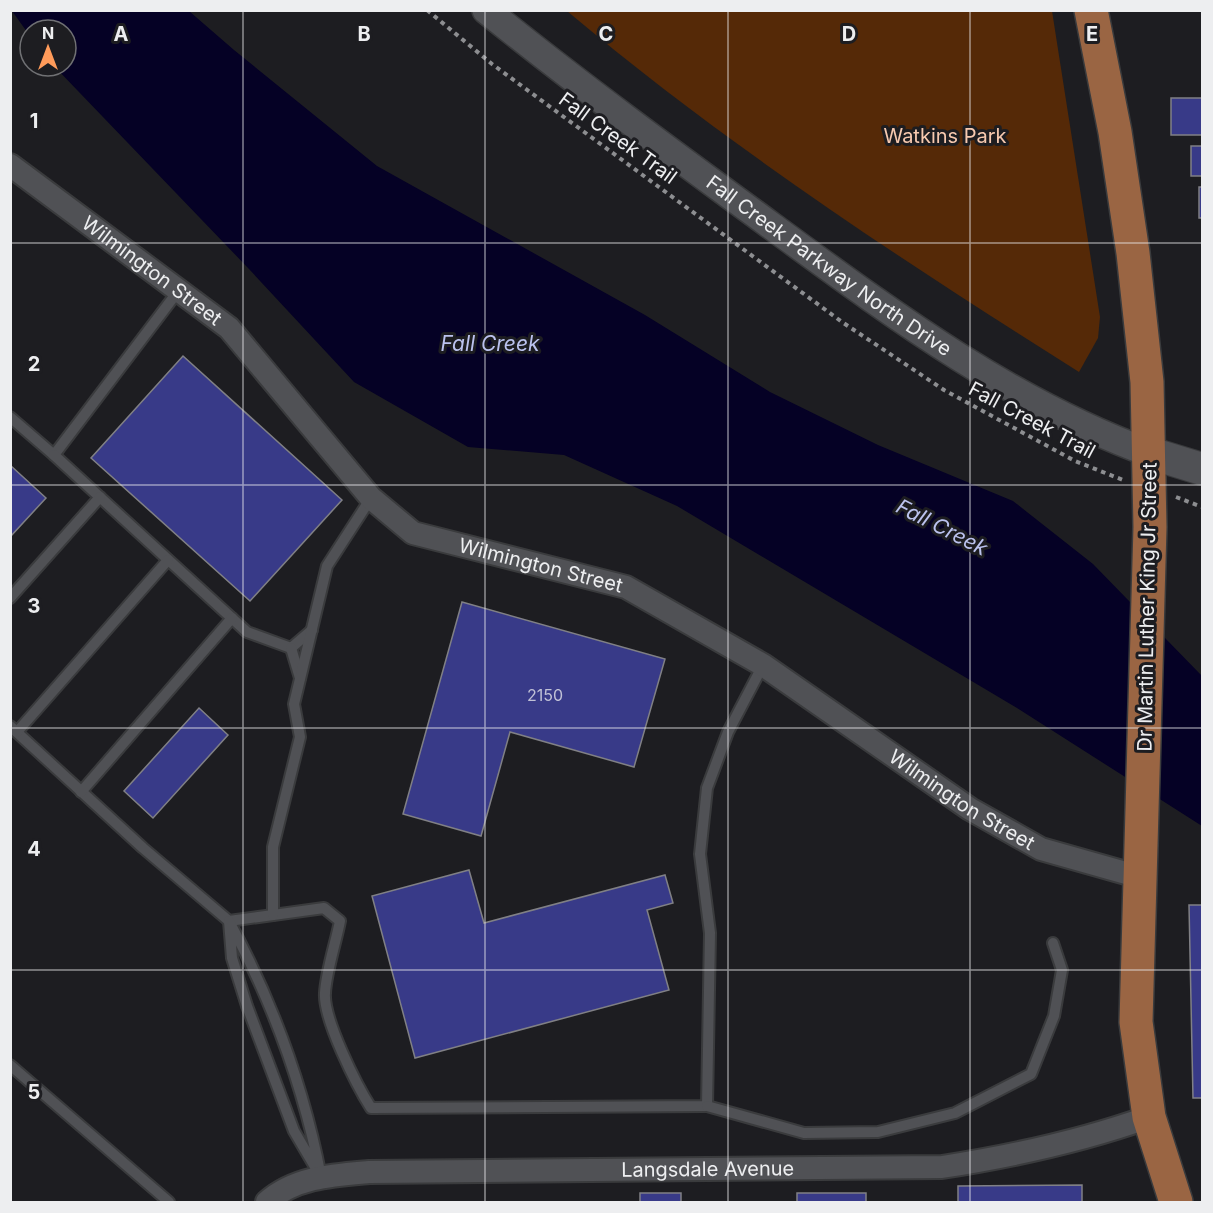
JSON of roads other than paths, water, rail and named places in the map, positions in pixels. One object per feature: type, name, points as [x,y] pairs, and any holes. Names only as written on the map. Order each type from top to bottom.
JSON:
[{"type":"main road","name":"Dr Martin Luther King Jr Street","points":[[1091,10],[1115,132],[1133,253],[1147,382],[1150,527],[1136,1022],[1149,1117],[1176,1203]]},
{"type":"main road","name":"Fall Creek Parkway North Drive","points":[[1150,453],[1203,469]]},
{"type":"street","name":"Fall Creek Parkway North Drive","points":[[486,10],[610,108],[844,279],[941,345],[979,370],[1057,413],[1096,432],[1150,453]]},
{"type":"street","name":"Wilmington Street","points":[[10,165],[229,328],[371,498],[413,533],[626,587],[763,665],[970,808],[1041,849],[1140,877]]},
{"type":"street","name":"Langsdale Avenue","points":[[267,1203],[286,1189],[321,1178],[369,1172],[942,1167],[1011,1156],[1109,1132],[1149,1117]]},
{"type":"lane","points":[[54,455],[179,290]]},
{"type":"lane","points":[[10,417],[247,632],[291,648]]},
{"type":"lane","points":[[10,598],[100,497]]},
{"type":"lane","points":[[273,915],[273,847],[300,737],[294,704],[300,678],[327,566],[371,498]]},
{"type":"lane","points":[[168,560],[14,729],[81,792],[229,921],[272,1011],[312,1128],[321,1178]]},
{"type":"lane","points":[[81,792],[232,618]]},
{"type":"lane","points":[[291,648],[312,630]]},
{"type":"lane","points":[[291,648],[300,678]]},
{"type":"lane","points":[[707,1106],[710,933],[700,854],[707,788],[728,732],[763,665]]},
{"type":"lane","points":[[229,921],[324,908],[340,921],[325,994],[332,1023],[361,1092],[371,1108],[707,1106],[804,1133],[878,1132],[955,1113],[1031,1074],[1054,1016],[1062,970],[1053,943]]},
{"type":"lane","points":[[229,921],[232,958],[247,1006],[294,1131],[321,1178]]},
{"type":"lane","points":[[10,1065],[169,1203]]},
{"type":"water","name":"Fall Creek","points":[[12,11],[189,11],[377,166],[645,315],[770,392],[878,445],[1013,501],[1093,564],[1202,676],[1202,826],[1017,708],[677,506],[564,455],[468,447],[354,382],[66,78],[78,78],[78,18],[18,19]]},
{"type":"park label","name":"Watkins Park","points":[[945,136]]}]
